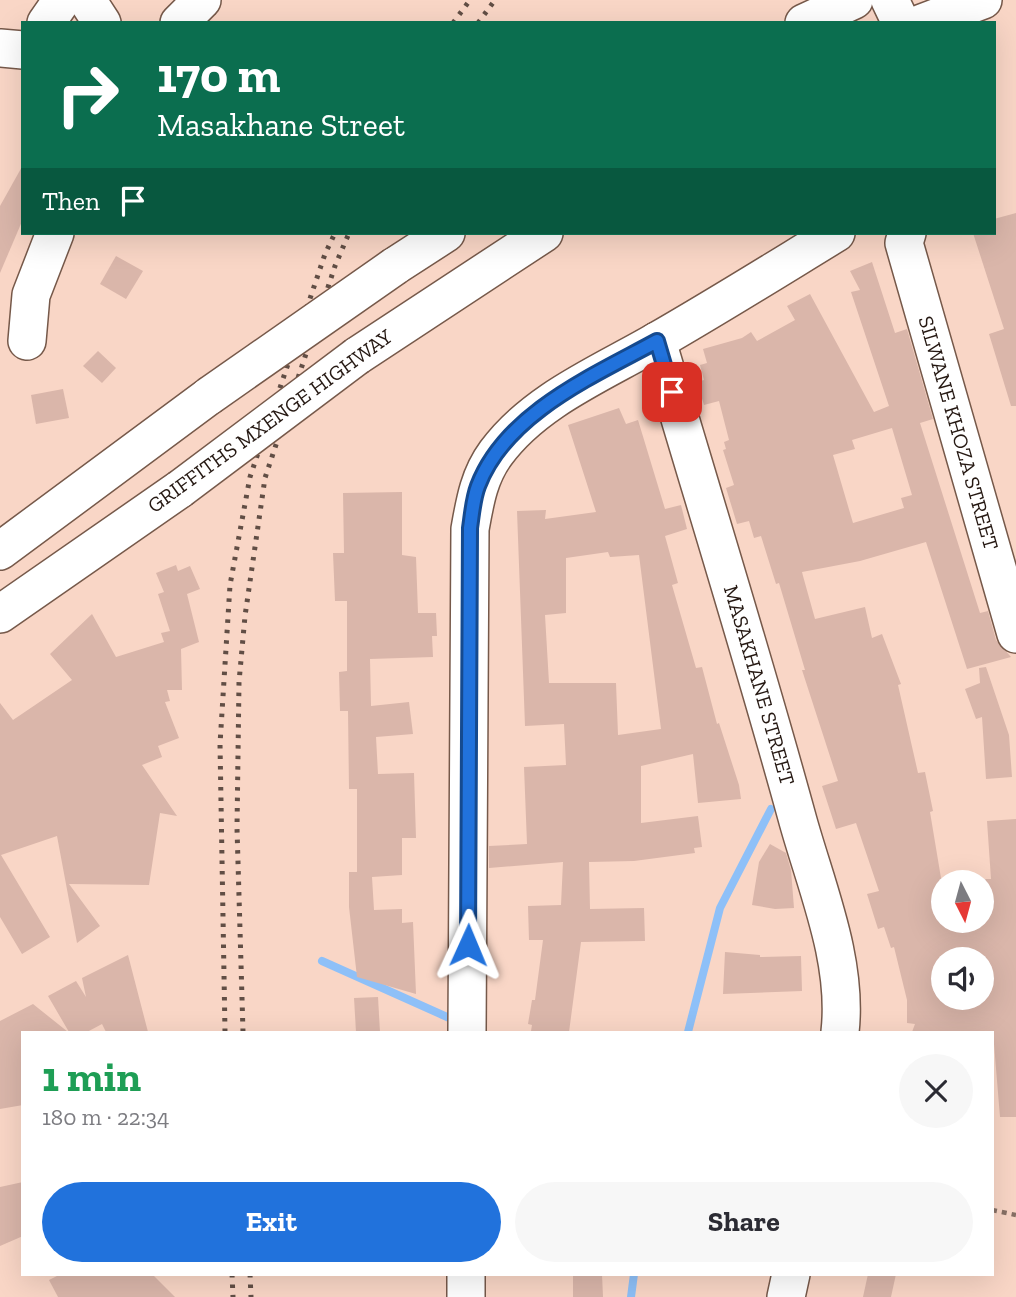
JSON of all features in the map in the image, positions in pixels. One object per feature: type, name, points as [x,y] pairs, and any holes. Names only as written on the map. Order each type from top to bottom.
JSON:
[{"type":"street","points":[[47,21],[62,0]]},
{"type":"street","points":[[87,0],[101,21]]},
{"type":"street","points":[[181,21],[202,0]]},
{"type":"street","points":[[808,21],[854,0]]},
{"type":"street","points":[[890,0],[900,21]]},
{"type":"street","points":[[927,21],[983,0]]},
{"type":"street","points":[[0,48],[21,50]]},
{"type":"street","points":[[27,341],[31,295],[54,235]]},
{"type":"street","points":[[0,551],[209,396],[443,235]]},
{"type":"street","name":"GRIFFITHS MXENGE HIGHWAY","points":[[0,614],[180,489],[357,356],[541,235]]},
{"type":"street","points":[[467,1031],[470,528],[477,488],[496,453],[529,419],[581,383],[657,341],[833,235]]},
{"type":"street","name":"SILWANE KHOZA STREET","points":[[906,235],[904,243],[1016,634]]},
{"type":"street","name":"MASAKHANE STREET","points":[[657,341],[785,775],[838,966],[844,999],[840,1031]]},
{"type":"street","points":[[466,1276],[466,1297]]},
{"type":"street","points":[[786,1297],[791,1276]]},
{"type":"path","points":[[994,1210],[1016,1215]]},
{"type":"building","points":[[21,169],[21,224],[0,273],[0,206]]},
{"type":"building","points":[[1016,213],[1016,406],[1011,406],[989,334],[1004,329],[974,235],[996,235],[996,218]]},
{"type":"building","points":[[116,256],[143,271],[126,299],[100,284]]},
{"type":"building","points":[[872,262],[895,333],[907,329],[933,419],[920,423],[980,613],[988,611],[996,640],[1011,657],[967,669],[926,542],[860,561],[802,572],[815,619],[865,607],[872,638],[882,634],[901,684],[898,685],[918,773],[925,772],[933,811],[930,812],[940,870],[931,870],[931,933],[994,933],[994,870],[990,870],[987,821],[1016,819],[1016,1117],[1000,1117],[994,1031],[912,1031],[915,1024],[907,1023],[907,1000],[894,947],[891,948],[884,927],[878,929],[867,894],[879,891],[856,823],[836,829],[822,786],[838,781],[802,670],[805,670],[779,583],[776,584],[761,536],[754,538],[749,521],[737,524],[726,488],[734,485],[723,450],[726,449],[724,442],[729,440],[719,401],[704,405],[697,382],[704,380],[700,365],[707,363],[703,349],[742,338],[751,332],[757,341],[795,320],[787,306],[810,294],[874,412],[889,406],[851,292],[860,290],[850,271]],"holes":[[[892,428],[912,495],[901,498],[904,508],[853,523],[833,455],[855,449],[852,440]]]},
{"type":"building","points":[[98,351],[116,368],[102,383],[83,366]]},
{"type":"building","points":[[63,389],[69,418],[36,424],[31,395]]},
{"type":"building","points":[[619,408],[626,424],[638,420],[665,509],[681,505],[687,529],[665,536],[678,583],[672,585],[696,668],[702,667],[741,799],[698,803],[693,754],[641,766],[641,823],[698,816],[702,847],[694,848],[695,853],[634,861],[589,862],[590,909],[644,908],[645,941],[581,942],[569,1031],[531,1031],[532,1025],[528,1024],[532,1000],[535,1000],[543,940],[529,940],[528,906],[561,905],[563,862],[489,868],[489,846],[527,844],[524,767],[566,765],[564,724],[525,726],[517,511],[546,510],[545,519],[596,512],[568,425]],"holes":[[[608,552],[610,557],[639,555],[661,729],[618,735],[616,683],[549,683],[545,615],[566,613],[566,558]]]},
{"type":"building","points":[[402,492],[402,555],[416,557],[418,613],[436,613],[437,636],[432,636],[433,657],[370,659],[371,706],[409,702],[413,734],[376,737],[378,774],[414,773],[416,838],[402,838],[402,875],[372,877],[374,910],[402,909],[402,923],[413,922],[416,994],[357,977],[349,907],[349,872],[357,872],[357,789],[349,789],[348,711],[340,711],[339,672],[347,671],[347,601],[335,601],[333,553],[344,553],[343,493]]},
{"type":"building","points":[[176,565],[178,571],[190,566],[200,589],[187,594],[199,642],[181,649],[182,690],[167,690],[170,701],[165,702],[179,738],[158,746],[162,757],[142,765],[177,816],[160,813],[149,885],[69,884],[100,926],[77,943],[57,836],[1,855],[50,937],[22,954],[0,917],[0,703],[13,720],[72,680],[50,654],[92,614],[116,657],[164,642],[161,633],[170,631],[158,594],[164,592],[156,573]]},
{"type":"building","points":[[986,667],[1009,735],[1012,777],[986,779],[982,717],[976,719],[965,689],[980,683],[979,668]]},
{"type":"building","points":[[770,844],[786,853],[791,870],[794,908],[775,909],[752,905],[759,862]]},
{"type":"building","points":[[725,952],[760,957],[801,956],[802,991],[723,994]]},
{"type":"building","points":[[128,955],[148,1031],[106,1031],[102,1024],[89,1031],[68,1031],[48,996],[76,981],[86,997],[82,978]]},
{"type":"building","points":[[378,997],[380,1031],[356,1031],[354,998]]},
{"type":"building","points":[[33,1004],[67,1031],[21,1031],[21,1105],[0,1109],[0,1021]]},
{"type":"building","points":[[21,1182],[21,1237],[0,1246],[0,1187]]},
{"type":"building","points":[[57,1276],[154,1276],[175,1297],[58,1297],[49,1280]]},
{"type":"building","points":[[573,1276],[602,1276],[603,1297],[573,1297]]},
{"type":"building","points":[[868,1276],[896,1276],[891,1297],[863,1297]]},
{"type":"waterway","points":[[688,1031],[720,908],[771,809]]},
{"type":"waterway","points":[[322,961],[447,1017]]},
{"type":"waterway","points":[[631,1297],[634,1276]]},
{"type":"railway","points":[[454,21],[470,0]]},
{"type":"railway","points":[[479,21],[495,0]]},
{"type":"railway","points":[[225,1031],[220,744],[230,585],[250,477],[325,254],[334,235]]},
{"type":"railway","points":[[243,1031],[237,828],[239,682],[245,616],[265,478],[335,266],[348,235]]},
{"type":"railway","points":[[232,1276],[233,1297]]},
{"type":"railway","points":[[250,1276],[251,1297]]},
{"type":"route","points":[[468,945],[470,528],[477,488],[496,453],[529,419],[581,383],[657,341],[672,392]]}]
